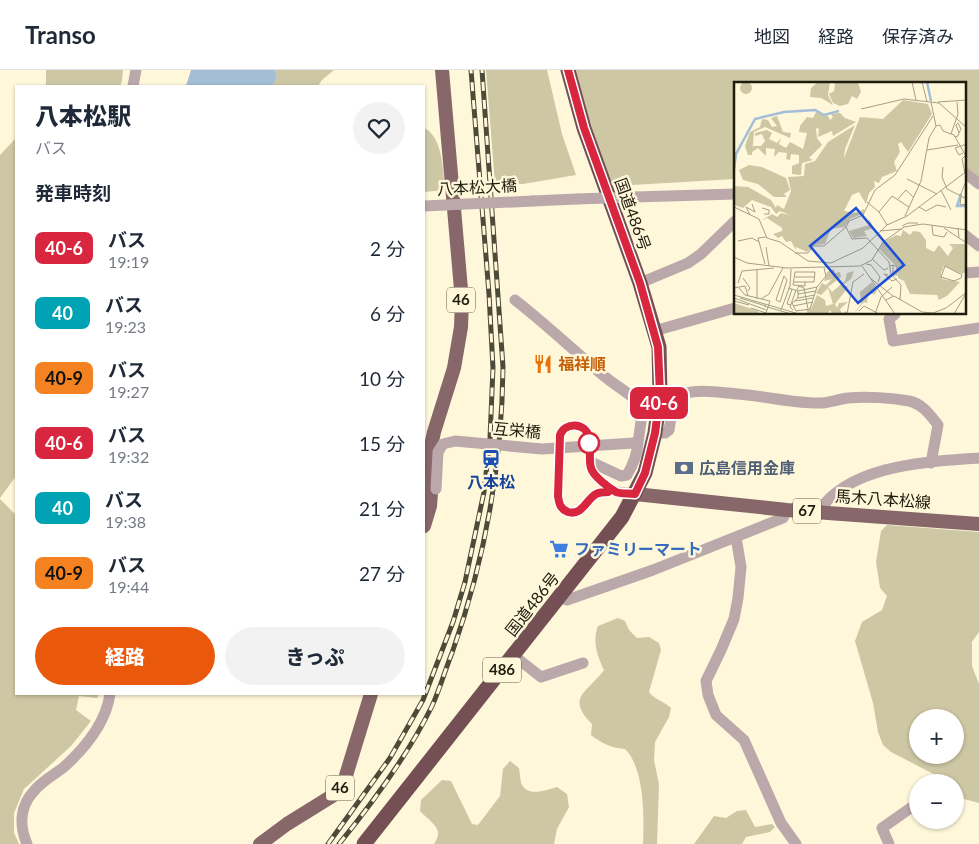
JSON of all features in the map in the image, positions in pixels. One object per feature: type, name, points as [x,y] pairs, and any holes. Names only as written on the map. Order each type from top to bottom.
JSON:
[{"type":"highway","name":"国道486号","points":[[364,844],[622,517],[645,473],[655,433],[660,395],[658,347],[640,283],[584,128],[568,70]]},
{"type":"main road","name":"46","points":[[425,523],[434,491],[429,456],[434,432],[454,368],[461,327],[462,301],[442,70]]},
{"type":"main road","name":"馬木八本松線","points":[[635,494],[787,510],[979,524]]},
{"type":"main road","name":"46","points":[[260,844],[287,824],[337,793],[344,782],[372,695]]},
{"type":"street","points":[[133,85],[136,70]]},
{"type":"street","points":[[966,174],[979,184]]},
{"type":"street","name":"八本松大橋","points":[[425,206],[734,194]]},
{"type":"street","points":[[640,283],[688,263],[702,254],[734,222]]},
{"type":"street","points":[[966,236],[979,246]]},
{"type":"street","points":[[966,273],[979,272]]},
{"type":"street","points":[[515,300],[605,377],[635,398],[643,407],[634,462],[627,475],[621,476],[590,462]]},
{"type":"street","points":[[654,331],[734,308]]},
{"type":"street","points":[[894,315],[889,319],[893,341],[979,328]]},
{"type":"street","points":[[655,433],[665,433],[669,430],[678,398],[683,394],[701,392],[763,396],[806,402],[823,402],[850,398],[894,399],[912,402],[923,407],[938,425],[931,463]]},
{"type":"street","name":"互栄橋","points":[[434,491],[438,452],[443,444],[455,441],[542,449],[636,443]]},
{"type":"street","points":[[818,512],[825,501],[842,486],[880,471],[979,458]]},
{"type":"street","points":[[616,492],[635,494]]},
{"type":"street","points":[[559,598],[567,600],[653,570],[783,518],[787,510]]},
{"type":"street","points":[[736,537],[741,566],[734,619],[706,681],[708,695],[716,715],[744,740],[781,823],[796,844]]},
{"type":"street","points":[[514,656],[541,677],[583,663]]},
{"type":"street","points":[[27,844],[20,824],[22,811],[34,790],[65,766],[101,722],[110,695]]},
{"type":"street","points":[[889,844],[882,828],[909,809]]},
{"type":"shaded area","points":[[46,70],[123,70],[120,85],[46,85]]},
{"type":"shaded area","points":[[275,70],[334,70],[319,85],[273,85],[277,78]]},
{"type":"shaded area","points":[[486,70],[547,70],[562,134],[576,175],[523,184],[495,184]]},
{"type":"shaded area","points":[[574,70],[979,70],[979,185],[966,175],[966,82],[734,82],[734,179],[632,185],[609,183]]},
{"type":"shaded area","points":[[425,129],[435,139],[441,155],[445,190],[425,192]]},
{"type":"shaded area","points":[[15,139],[15,477],[0,498],[0,155]]},
{"type":"shaded area","points":[[0,499],[15,514],[15,695],[98,695],[97,698],[79,696],[76,710],[91,721],[71,746],[24,789],[14,813],[14,833],[19,844],[0,844]]},
{"type":"shaded area","points":[[887,525],[979,532],[979,632],[972,642],[972,666],[979,684],[979,803],[964,799],[964,774],[933,774],[914,764],[964,764],[964,709],[909,709],[909,761],[891,752],[883,745],[855,641],[862,622],[882,610],[887,596],[880,588],[876,562],[881,531]]},
{"type":"shaded area","points":[[618,618],[625,621],[629,630],[637,638],[649,637],[659,643],[661,650],[649,692],[671,708],[669,717],[655,742],[654,760],[659,784],[657,844],[643,844],[642,794],[640,781],[632,758],[625,749],[607,745],[591,735],[592,724],[580,707],[582,695],[604,670],[596,648],[595,638],[598,626]]},
{"type":"shaded area","points":[[510,761],[519,768],[521,783],[525,789],[538,792],[557,787],[567,794],[569,807],[557,829],[554,844],[434,844],[438,834],[437,830],[432,822],[420,811],[421,800],[442,780],[451,781],[472,824],[478,825],[500,796],[503,769]]},
{"type":"shaded area","points":[[746,810],[755,827],[772,824],[775,827],[770,832],[746,837],[742,844],[694,844],[714,816],[726,818],[737,811]]},
{"type":"water","points":[[191,70],[275,70],[277,78],[273,85],[186,85]]},
{"type":"railway","points":[[425,695],[453,622],[465,582],[484,492],[490,438],[493,368],[471,70]]},
{"type":"railway","points":[[339,844],[390,777],[423,724],[438,693],[464,618],[490,512],[499,440],[503,367],[482,70]]},
{"type":"railway","points":[[328,844],[390,758],[425,695]]},
{"type":"bus line","name":"40-6","points":[[568,70],[584,128],[640,283],[658,347],[660,395],[655,433],[645,473],[635,494],[616,492],[594,474],[591,468],[589,436],[585,430],[580,426],[574,425],[562,429],[560,435],[559,505],[563,510],[577,512],[594,496],[599,493],[608,492]]},
{"type":"place","name":"福祥順","points":[[543,364]]},
{"type":"place","name":"八本松","points":[[491,459]]},
{"type":"place","name":"広島信用金庫","points":[[684,468]]},
{"type":"place","name":"ファミリーマート","points":[[559,549]]}]
